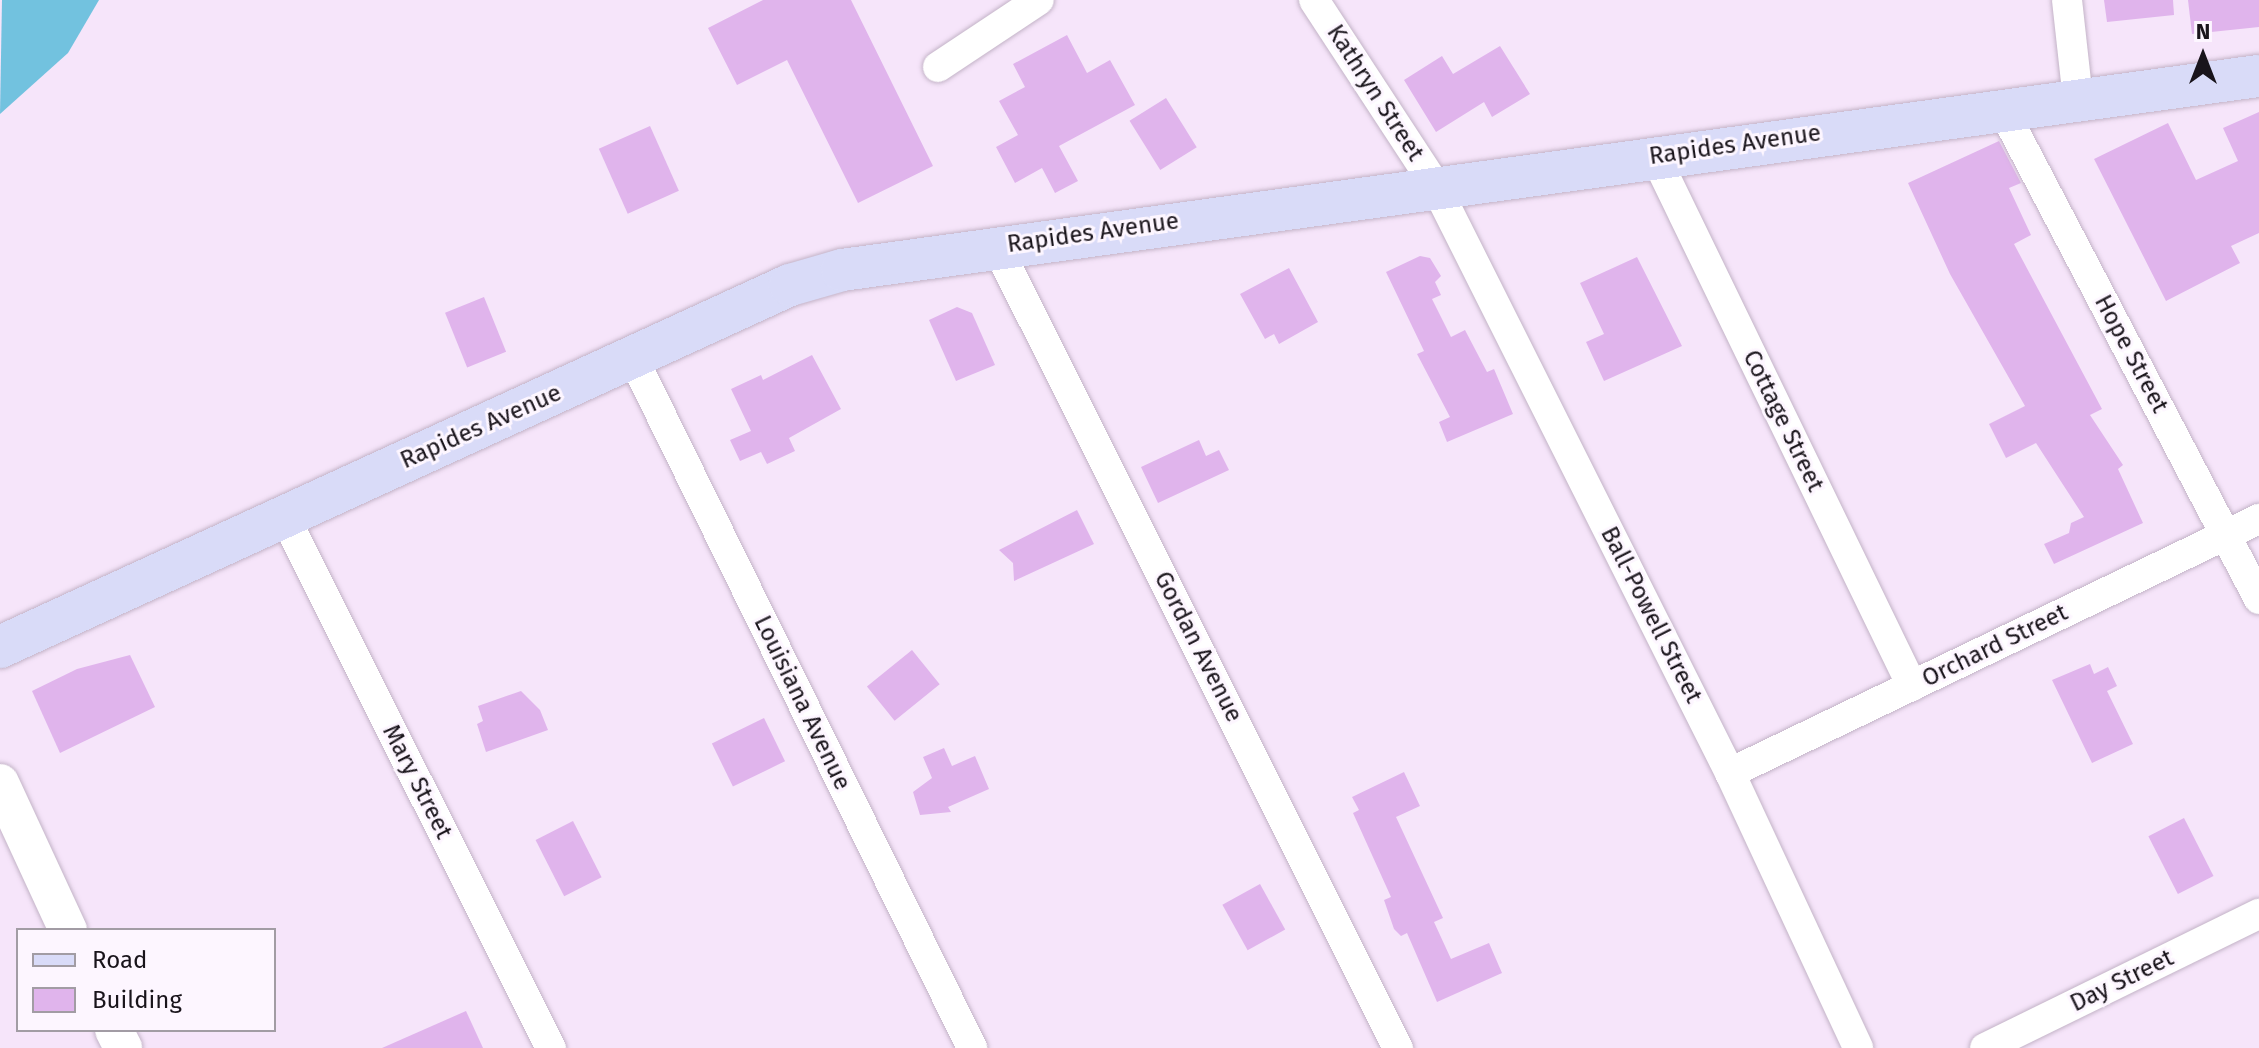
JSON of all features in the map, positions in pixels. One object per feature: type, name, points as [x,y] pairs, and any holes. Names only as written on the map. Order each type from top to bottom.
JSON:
[{"type":"main road","name":"Rapides Avenue","points":[[0,647],[790,285],[904,259],[2259,76]]},
{"type":"street","points":[[938,67],[1039,0]]},
{"type":"street","name":"Kathryn Street","points":[[1314,0],[1435,185]]},
{"type":"street","points":[[2067,0],[2078,100]]},
{"type":"street","name":"Hope Street","points":[[2003,110],[2259,599]]},
{"type":"street","name":"Cottage Street","points":[[1655,156],[1912,686]]},
{"type":"street","name":"Ball-Powell Street","points":[[1435,185],[1730,773],[1858,1048]]},
{"type":"street","name":"Gordan Avenue","points":[[997,247],[1398,1048]]},
{"type":"street","name":"Louisiana Avenue","points":[[633,358],[972,1048]]},
{"type":"street","name":"Mary Street","points":[[284,516],[551,1048]]},
{"type":"street","name":"Orchard Street","points":[[1730,773],[2259,519]]},
{"type":"street","points":[[0,783],[67,928]]},
{"type":"street","name":"Day Street","points":[[1985,1048],[2259,914]]},
{"type":"water","points":[[2,0],[99,0],[68,53],[0,114]]},
{"type":"building","points":[[763,0],[851,0],[933,166],[858,203],[787,60],[737,85],[708,28]]},
{"type":"building","points":[[2104,0],[2173,0],[2174,15],[2107,22]]},
{"type":"building","points":[[2188,0],[2259,0],[2259,27],[2192,34]]},
{"type":"building","points":[[1067,35],[1087,73],[1110,60],[1135,105],[1059,146],[1078,181],[1055,193],[1042,168],[1015,183],[996,147],[1018,135],[999,101],[1025,87],[1013,64]]},
{"type":"building","points":[[1500,46],[1530,94],[1492,117],[1484,102],[1436,132],[1404,80],[1442,56],[1453,74]]},
{"type":"building","points":[[1166,98],[1197,147],[1160,170],[1130,121]]},
{"type":"building","points":[[2259,112],[2259,233],[2231,246],[2240,263],[2166,301],[2094,159],[2168,123],[2196,180],[2238,161],[2223,128]]},
{"type":"building","points":[[650,126],[679,191],[628,214],[599,149]]},
{"type":"building","points":[[1999,141],[2021,183],[2009,188],[2031,235],[2014,244],[2102,409],[2090,415],[2123,465],[2118,469],[2143,523],[2054,564],[2044,544],[2069,533],[2071,523],[2084,517],[2036,443],[2006,458],[1989,424],[2025,406],[1950,274],[1908,183]]},
{"type":"building","points":[[1420,256],[1430,258],[1441,276],[1435,282],[1441,295],[1432,299],[1451,337],[1465,330],[1487,372],[1494,369],[1513,414],[1447,442],[1439,422],[1450,417],[1417,354],[1424,351],[1386,272]]},
{"type":"building","points":[[1637,257],[1682,346],[1604,381],[1586,342],[1604,334],[1580,283]]},
{"type":"building","points":[[1289,268],[1318,322],[1279,344],[1274,334],[1265,339],[1240,294]]},
{"type":"building","points":[[484,297],[506,352],[467,367],[445,313]]},
{"type":"building","points":[[957,307],[972,313],[995,365],[956,381],[929,320]]},
{"type":"building","points":[[812,355],[841,409],[789,438],[795,451],[767,464],[761,452],[740,461],[730,440],[751,431],[731,389],[761,375],[763,380]]},
{"type":"building","points":[[1199,440],[1206,456],[1219,450],[1229,470],[1158,503],[1141,467]]},
{"type":"building","points":[[1077,510],[1094,544],[1014,581],[1013,563],[999,550]]},
{"type":"building","points":[[912,650],[940,684],[895,721],[867,687]]},
{"type":"building","points":[[130,655],[155,707],[60,753],[32,691],[77,669]]},
{"type":"building","points":[[2090,664],[2094,674],[2108,667],[2117,686],[2107,691],[2133,744],[2092,763],[2052,680]]},
{"type":"building","points":[[521,691],[540,710],[548,730],[486,752],[477,724],[483,721],[478,706]]},
{"type":"building","points":[[764,718],[785,761],[733,787],[712,743]]},
{"type":"building","points":[[944,748],[952,766],[975,756],[989,789],[948,807],[951,812],[920,815],[913,792],[932,778],[923,757]]},
{"type":"building","points":[[1404,772],[1420,806],[1396,817],[1443,918],[1434,922],[1451,959],[1489,943],[1502,973],[1437,1002],[1407,933],[1401,936],[1394,929],[1384,900],[1391,897],[1353,813],[1359,810],[1352,797]]},
{"type":"building","points":[[2184,818],[2214,876],[2178,894],[2148,836]]},
{"type":"building","points":[[573,821],[602,877],[564,896],[536,840]]},
{"type":"building","points":[[1260,884],[1285,929],[1248,950],[1222,905]]},
{"type":"building","points":[[466,1011],[483,1048],[382,1048]]}]
